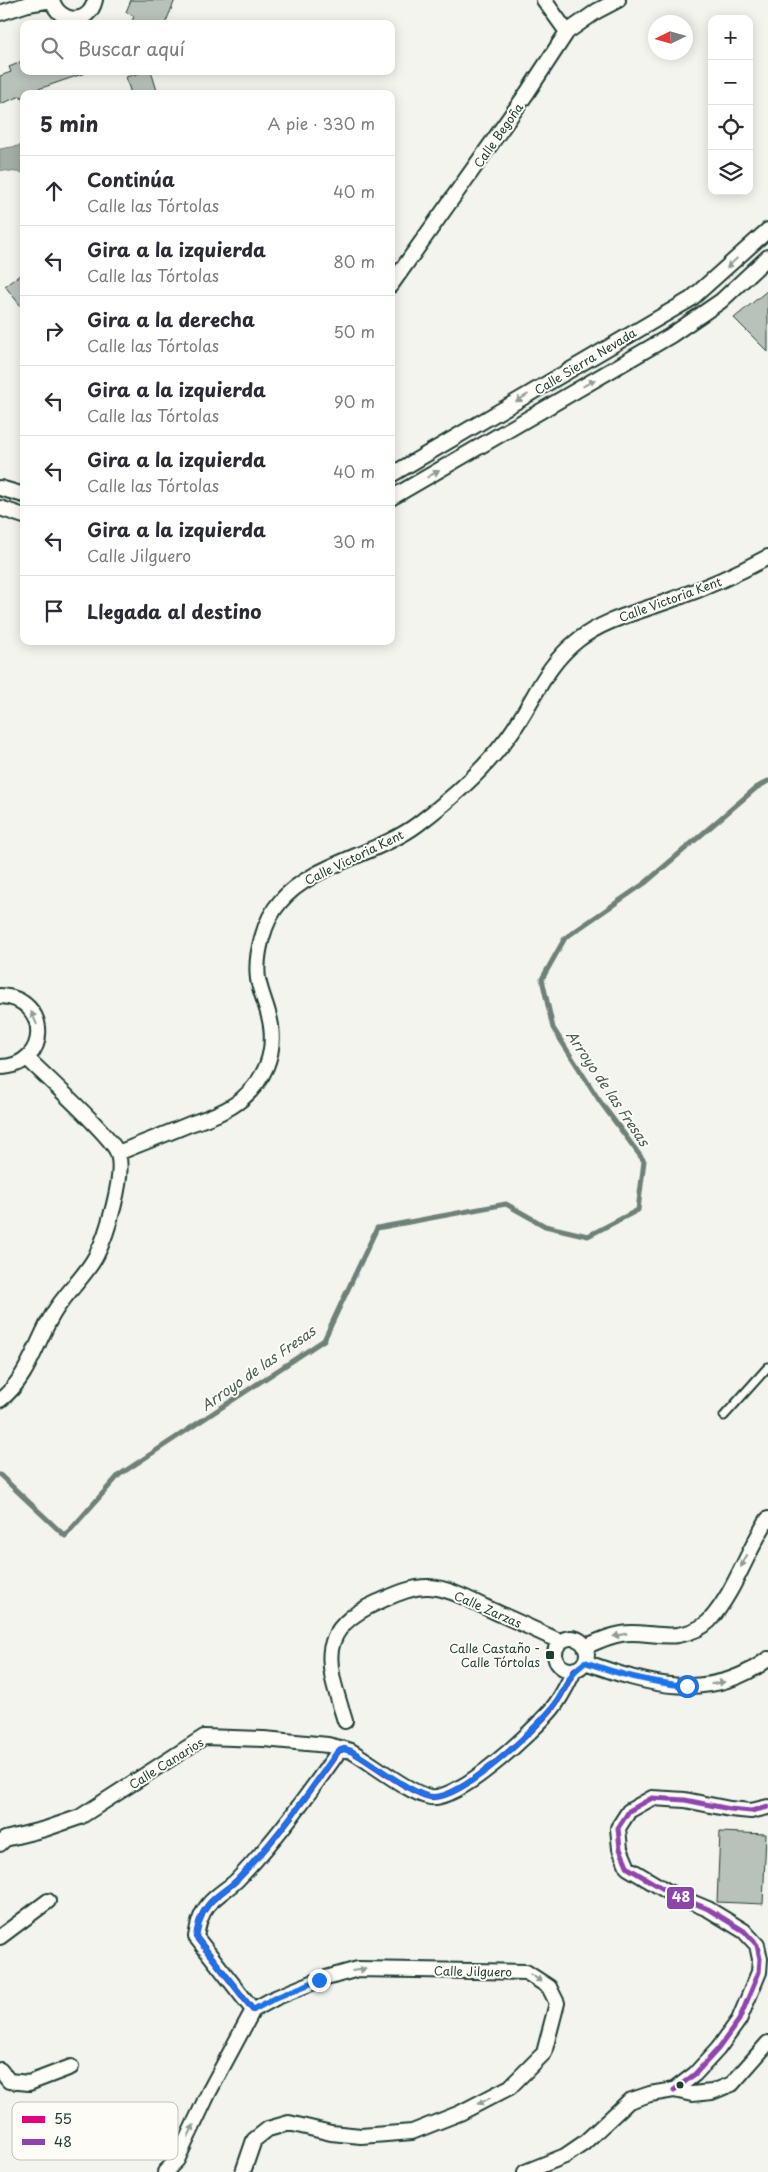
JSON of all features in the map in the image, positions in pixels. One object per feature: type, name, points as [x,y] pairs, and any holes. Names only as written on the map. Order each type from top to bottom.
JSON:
[{"type":"street","points":[[0,14],[28,4],[52,0],[58,13],[72,19],[86,15],[92,10],[95,0]]},
{"type":"street","points":[[544,0],[567,32]]},
{"type":"street","name":"Calle Begoña","points":[[395,279],[527,93],[567,32],[597,10],[618,0]]},
{"type":"street","name":"Calle Sierra Nevada","points":[[395,473],[691,299],[768,230]]},
{"type":"street","name":"Calle Sierra Nevada","points":[[395,496],[670,336],[721,301],[768,257]]},
{"type":"street","points":[[0,488],[20,494]]},
{"type":"street","points":[[0,508],[20,515]]},
{"type":"street","name":"Calle Victoria Kent","points":[[118,1153],[217,1114],[241,1101],[255,1086],[267,1068],[272,1048],[271,1026],[258,978],[259,954],[265,927],[278,903],[296,885],[319,872],[380,846],[412,828],[446,802],[506,741],[524,713],[539,684],[556,661],[578,640],[602,624],[715,583],[768,557]]},
{"type":"street","points":[[0,996],[20,1001],[29,1008],[35,1017],[38,1028],[38,1038],[34,1049],[27,1058],[19,1064],[0,1067]]},
{"type":"street","points":[[0,1400],[8,1394],[21,1377],[53,1313],[95,1257],[108,1225],[116,1195],[120,1169],[118,1153],[105,1135],[27,1058]]},
{"type":"street","points":[[585,1646],[606,1638],[630,1633],[661,1636],[679,1635],[696,1631],[708,1621],[729,1592],[758,1533],[768,1519]]},
{"type":"street","name":"Calle Zarzas","points":[[345,1721],[330,1671],[330,1648],[341,1626],[367,1607],[395,1594],[428,1587],[452,1592],[561,1642]]},
{"type":"street","points":[[580,1666],[587,1652],[582,1642],[572,1638],[561,1642],[556,1651],[557,1661],[564,1668],[580,1666],[650,1683],[687,1686],[723,1683],[751,1672],[768,1659]]},
{"type":"street","name":"Calle Canarios","points":[[0,1844],[5,1839],[45,1829],[80,1817],[204,1738],[264,1739],[328,1745],[344,1749],[366,1759],[417,1793],[432,1797],[446,1795],[462,1788],[534,1728],[565,1691],[580,1666]]},
{"type":"street","points":[[165,2172],[178,2160],[208,2092],[253,2010],[196,1937],[198,1920],[208,1905],[236,1880],[272,1840],[303,1802],[338,1751],[344,1749]]},
{"type":"street","points":[[674,2090],[695,2074],[718,2050],[739,2020],[759,1972],[760,1959],[756,1945],[744,1931],[708,1909],[672,1894],[628,1868],[620,1849],[618,1828],[629,1811],[652,1798],[685,1800],[750,1811],[768,1807]]},
{"type":"street","points":[[0,1937],[48,1901]]},
{"type":"street","name":"Calle Jilguero","points":[[243,2172],[254,2140],[268,2130],[289,2123],[331,2133],[361,2136],[412,2132],[460,2113],[510,2087],[544,2053],[557,2003],[549,1987],[526,1972],[358,1969],[319,1980],[275,1998],[253,2010]]},
{"type":"street","points":[[525,2172],[565,2156],[584,2143],[629,2101],[650,2094],[674,2090],[692,2094],[712,2092],[732,2084],[768,2044]]},
{"type":"street","points":[[0,2070],[9,2081],[29,2083],[71,2067]]},
{"type":"lane","points":[[724,1416],[768,1367]]},
{"type":"shaded area","points":[[20,146],[20,172],[0,170],[0,149]]},
{"type":"building","points":[[131,0],[175,0],[167,20],[132,20],[134,16],[126,12]]},
{"type":"building","points":[[20,63],[20,75],[79,75],[36,90],[20,90],[20,96],[0,104],[0,76],[11,72],[9,67]]},
{"type":"building","points":[[152,75],[157,90],[130,90],[126,77]]},
{"type":"building","points":[[20,275],[20,305],[5,286]]},
{"type":"building","points":[[768,290],[768,352],[734,318]]},
{"type":"building","points":[[720,1832],[766,1834],[763,1904],[717,1902]]},
{"type":"waterway","name":"Arroyo de las Fresas","points":[[0,1475],[65,1536],[119,1475],[324,1340],[377,1228],[506,1204],[545,1226],[588,1236],[638,1210],[644,1161],[599,1100],[553,1028],[542,979],[565,938],[645,883],[756,788],[768,781]]},
{"type":"transit line","name":"55","points":[[253,2010],[196,1937],[200,1920],[211,1901],[237,1880],[278,1834],[339,1751],[344,1749],[351,1751],[401,1784],[421,1794],[430,1797],[443,1796],[476,1777],[529,1733],[556,1704],[575,1669]]},
{"type":"transit line","name":"48","points":[[674,2090],[695,2074],[718,2049],[739,2020],[759,1972],[760,1959],[757,1945],[744,1931],[708,1909],[672,1894],[628,1868],[620,1849],[618,1828],[629,1811],[652,1798],[685,1800],[751,1811],[768,1807]]},
{"type":"place","name":"Calle Castaño - Calle Tórtolas","points":[[550,1655]]},
{"type":"route","points":[[319,1980],[275,1998],[253,2010],[196,1937],[198,1920],[208,1905],[236,1880],[272,1840],[303,1802],[338,1751],[344,1749],[351,1751],[417,1793],[432,1797],[446,1795],[462,1788],[534,1728],[565,1691],[576,1669],[585,1662],[650,1683],[687,1686]]}]
